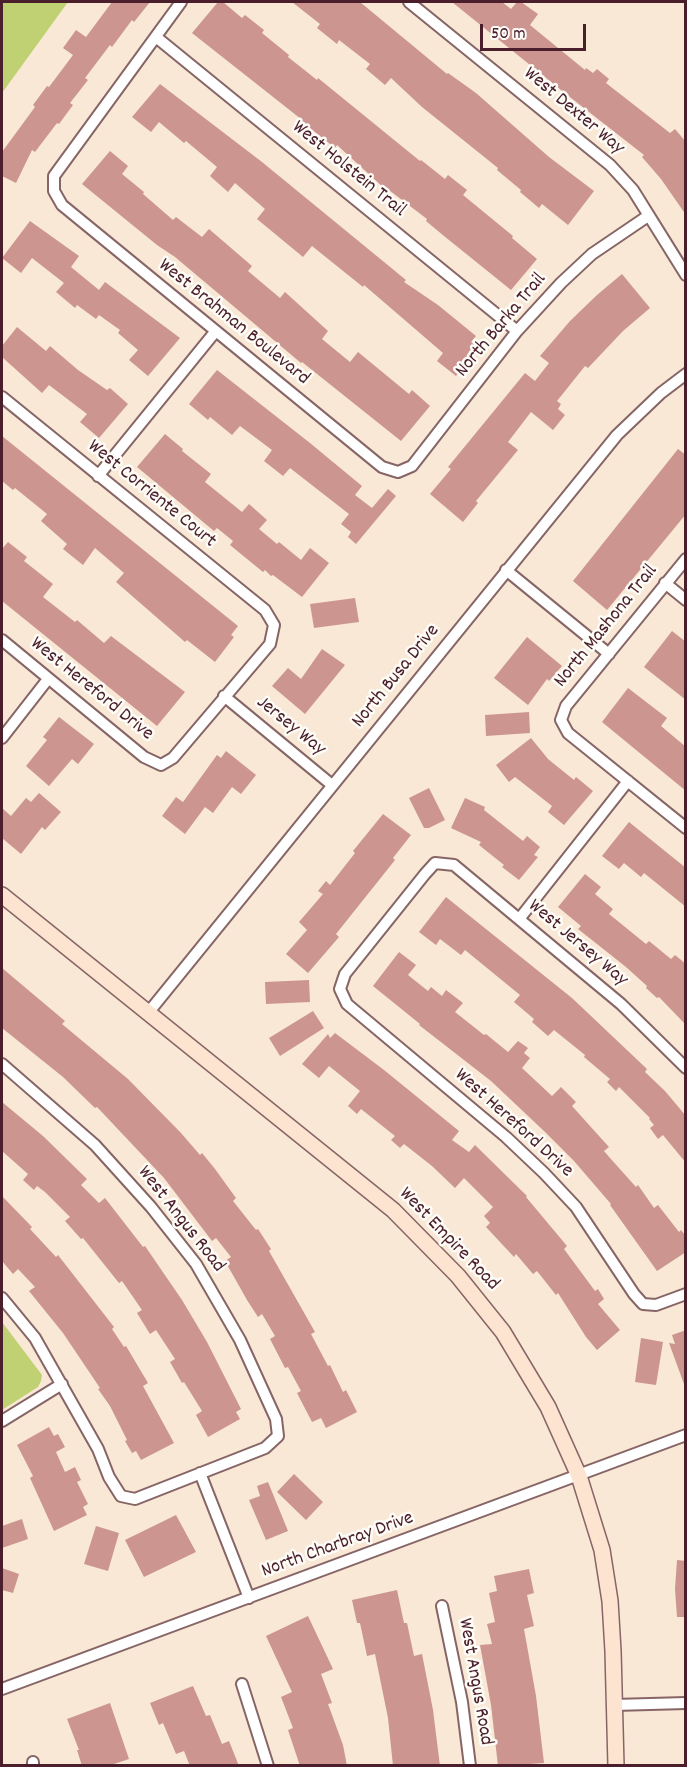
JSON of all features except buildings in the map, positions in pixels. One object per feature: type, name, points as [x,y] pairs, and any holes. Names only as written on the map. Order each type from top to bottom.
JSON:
[{"type":"street","points":[[156,37],[181,2]]},
{"type":"street","name":"West Dexter Way","points":[[409,2],[610,165],[633,190],[686,275]]},
{"type":"street","name":"West Brahman Boulevard","points":[[156,37],[54,176],[54,191],[62,205],[215,332],[382,467],[398,472]]},
{"type":"street","name":"West Holstein Trail","points":[[156,37],[517,332]]},
{"type":"street","name":"North Barka Trail","points":[[398,472],[412,466],[517,332],[592,254],[648,216]]},
{"type":"street","points":[[98,476],[215,332]]},
{"type":"street","name":"North Busa Drive","points":[[148,1013],[617,435],[661,393],[686,374]]},
{"type":"street","name":"West Corriente Court","points":[[2,397],[265,610],[274,625],[270,644],[224,696]]},
{"type":"street","name":"North Mashona Trail","points":[[628,782],[568,733],[561,720],[566,706],[686,559]]},
{"type":"street","points":[[506,570],[609,654]]},
{"type":"street","points":[[665,583],[686,600]]},
{"type":"street","name":"West Hereford Drive","points":[[2,640],[144,757],[161,765],[172,758],[224,696]]},
{"type":"street","points":[[2,738],[48,679]]},
{"type":"street","name":"Jersey Way","points":[[224,696],[332,785]]},
{"type":"street","points":[[520,918],[628,782],[686,828]]},
{"type":"street","name":"West Jersey Way","points":[[340,988],[345,974],[435,863],[454,865],[621,1004],[686,1068]]},
{"type":"street","name":"West Empire Road","points":[[2,895],[393,1210],[458,1276],[503,1332],[548,1407],[579,1476],[602,1550],[613,1651],[616,1766]]},
{"type":"street","name":"West Hereford Drive","points":[[340,988],[347,1004],[506,1137],[544,1173],[576,1207],[643,1304],[656,1305],[686,1294]]},
{"type":"street","name":"West Angus Road","points":[[2,1064],[95,1144],[151,1207],[196,1264],[240,1340],[276,1419],[278,1436],[265,1448],[200,1473]]},
{"type":"street","points":[[2,1298],[35,1338],[98,1449],[109,1476],[121,1496],[135,1499],[200,1473],[249,1598]]},
{"type":"street","points":[[2,1421],[62,1384]]},
{"type":"street","name":"North Charbray Drive","points":[[2,1689],[686,1435]]},
{"type":"street","name":"West Angus Road","points":[[442,1606],[462,1702],[470,1766]]},
{"type":"street","points":[[242,1684],[268,1766]]},
{"type":"street","points":[[614,1705],[686,1703]]},
{"type":"green space","points":[[2,2],[68,2],[2,93]]},
{"type":"green space","points":[[2,1322],[42,1375],[38,1387],[2,1410]]}]
